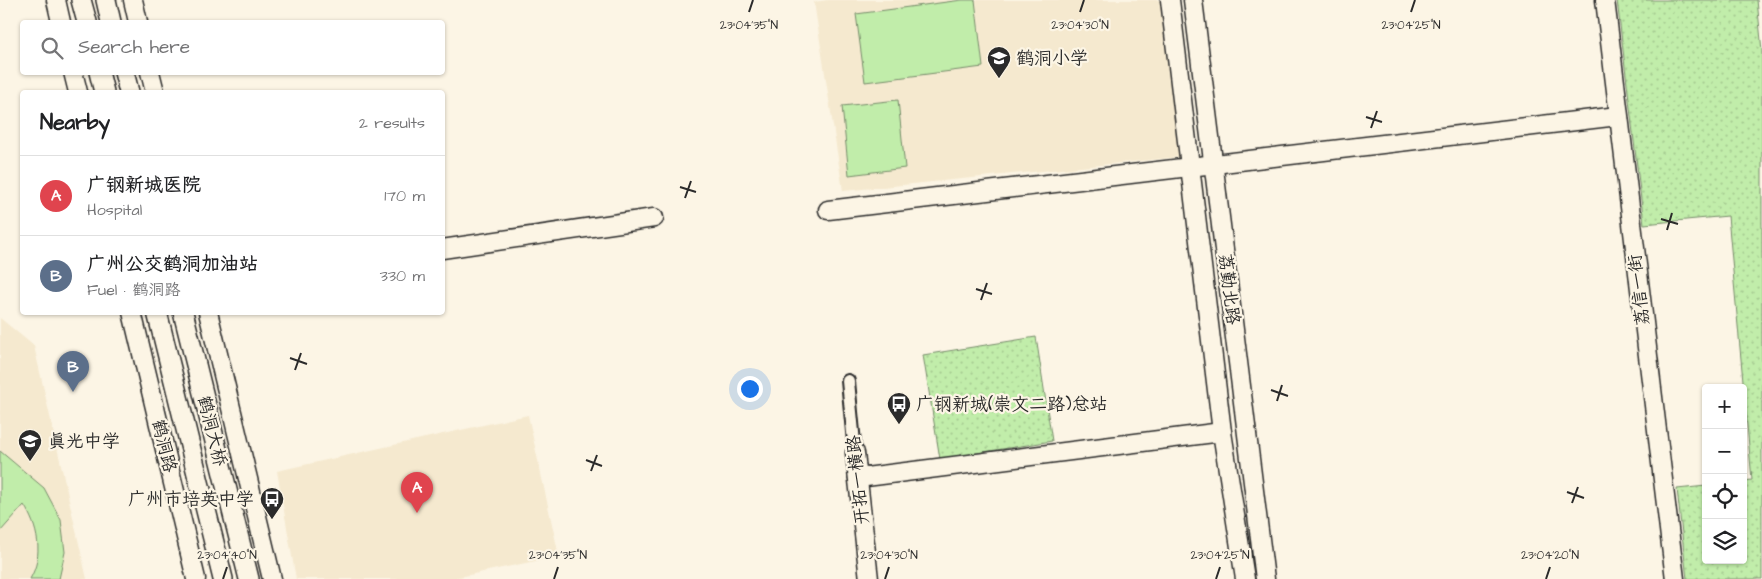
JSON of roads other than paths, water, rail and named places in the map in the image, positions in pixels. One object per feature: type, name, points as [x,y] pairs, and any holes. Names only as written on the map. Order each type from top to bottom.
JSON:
[{"type":"main road","points":[[82,0],[87,20]]},
{"type":"main road","points":[[106,0],[111,20]]},
{"type":"main road","points":[[100,75],[104,90]]},
{"type":"main road","points":[[125,75],[128,90]]},
{"type":"main road","name":"鹤洞大桥","points":[[158,315],[223,579]]},
{"type":"main road","name":"鹤洞大桥","points":[[185,321],[249,579]]},
{"type":"street","points":[[56,0],[61,20]]},
{"type":"street","points":[[133,0],[138,20]]},
{"type":"street","name":"荔勤北路","points":[[1170,0],[1222,432],[1244,579]]},
{"type":"street","name":"荔勤北路","points":[[1192,0],[1265,579]]},
{"type":"street","name":"荔信一街","points":[[1605,0],[1675,579]]},
{"type":"street","points":[[74,75],[78,90]]},
{"type":"street","points":[[151,75],[154,90]]},
{"type":"street","points":[[828,210],[1618,116]]},
{"type":"street","points":[[445,249],[654,218]]},
{"type":"street","name":"鹤洞路","points":[[133,315],[196,579]]},
{"type":"street","points":[[209,315],[272,579]]},
{"type":"street","name":"开拓一横路","points":[[848,381],[869,579]]},
{"type":"street","points":[[858,478],[1222,432]]},
{"type":"place","name":"鹤洞小学","points":[[999,79]]},
{"type":"place","name":"广州公交鹤洞加油站","points":[[73,392]]},
{"type":"place","name":"广钢新城(崇文二路)总站","points":[[899,425]]},
{"type":"place","name":"真光中学","points":[[30,462]]},
{"type":"place","name":"广钢新城医院","points":[[417,513]]},
{"type":"place","name":"广州市培英中学","points":[[272,520]]}]
